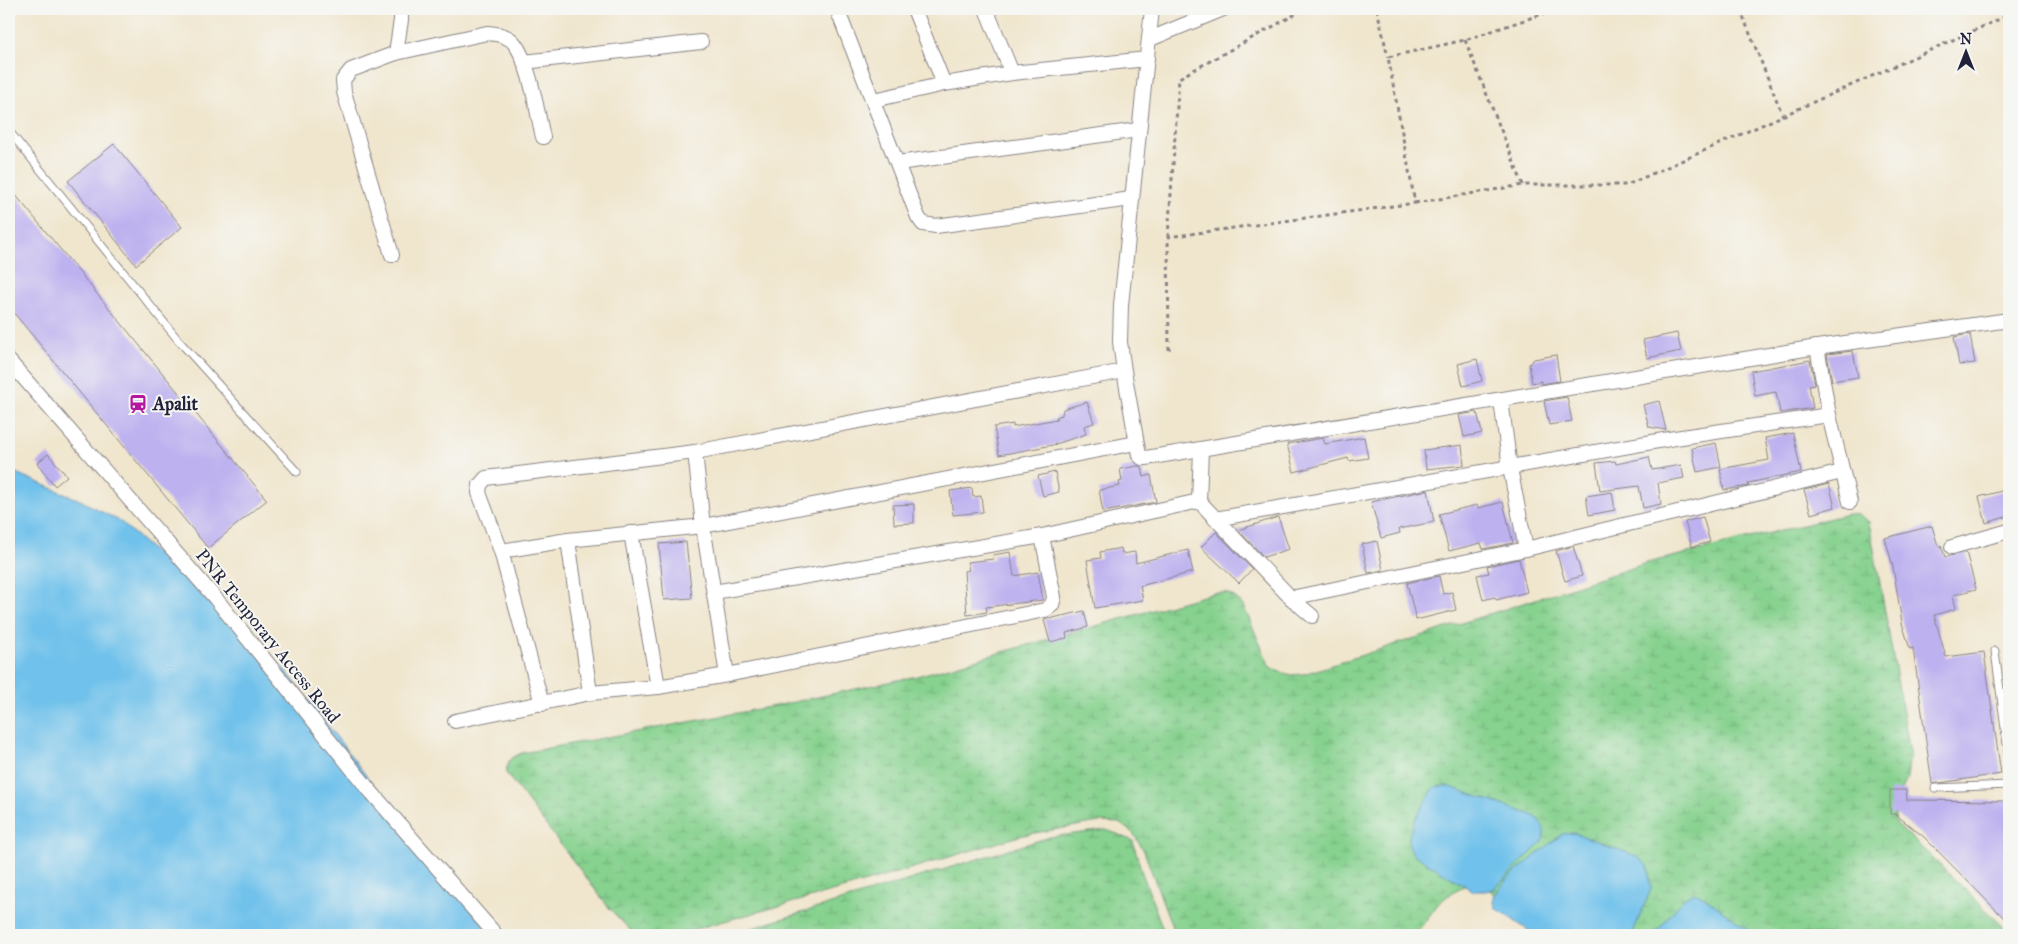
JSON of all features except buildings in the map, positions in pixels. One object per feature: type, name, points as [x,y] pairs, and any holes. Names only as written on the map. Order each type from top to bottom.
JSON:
[{"type":"street","points":[[396,53],[401,9]]},
{"type":"street","points":[[838,9],[918,217],[924,224],[936,226],[1131,199]]},
{"type":"street","points":[[914,9],[944,84]]},
{"type":"street","points":[[986,9],[1012,73]]},
{"type":"street","points":[[1152,9],[1131,199],[1121,305],[1120,342],[1136,443],[1142,458],[1201,450],[1817,346],[2009,320]]},
{"type":"street","points":[[1150,39],[1223,9]]},
{"type":"street","points":[[392,255],[344,92],[343,80],[351,70],[396,53],[487,34],[502,35],[514,43],[524,62],[543,137]]},
{"type":"street","points":[[524,62],[701,42]]},
{"type":"street","points":[[874,100],[944,84],[1012,73],[1147,58]]},
{"type":"street","points":[[898,163],[1138,130]]},
{"type":"street","points":[[1817,346],[1829,415],[1850,502]]},
{"type":"street","name":"PNR Temporary Access Road","points":[[9,361],[216,599],[366,786],[496,935]]},
{"type":"street","points":[[542,704],[501,551],[479,493],[480,485],[486,478],[696,452],[1124,371]]},
{"type":"street","points":[[1501,400],[1510,468],[1526,549]]},
{"type":"street","points":[[1215,519],[1675,438],[1829,415]]},
{"type":"street","points":[[501,551],[568,540],[704,526],[1136,443]]},
{"type":"street","points":[[1201,450],[1199,501],[1291,598],[1312,616]]},
{"type":"street","points":[[696,452],[704,526],[727,675]]},
{"type":"street","points":[[1291,598],[1526,549],[1842,472]]},
{"type":"street","points":[[714,592],[1042,536],[1199,501]]},
{"type":"street","points":[[1952,547],[2009,531]]},
{"type":"street","points":[[631,533],[658,687]]},
{"type":"street","points":[[455,721],[590,693],[658,687],[727,675],[1045,610],[1052,605],[1054,597],[1042,536]]},
{"type":"street","points":[[568,540],[590,693]]},
{"type":"lane","points":[[9,131],[179,341],[297,472]]},
{"type":"lane","points":[[1995,651],[2009,759]]},
{"type":"lane","points":[[1935,788],[2009,786]]},
{"type":"path","points":[[1169,350],[1168,237],[1179,78],[1305,9]]},
{"type":"path","points":[[1377,9],[1388,57],[1415,203]]},
{"type":"path","points":[[1388,57],[1465,40],[1556,9]]},
{"type":"path","points":[[1740,9],[1783,116]]},
{"type":"path","points":[[1168,237],[1415,203],[1523,185],[1627,185],[2009,15]]},
{"type":"path","points":[[1465,40],[1523,185]]},
{"type":"green space","points":[[1848,514],[1859,515],[1869,522],[1910,752],[1907,779],[1895,805],[1895,822],[2009,932],[2009,935],[1550,935],[1484,886],[1470,883],[1452,892],[1438,904],[1415,935],[1175,935],[1144,851],[1133,833],[1119,823],[1099,822],[1023,835],[846,888],[673,935],[635,935],[610,909],[506,773],[510,760],[522,753],[775,706],[917,676],[1214,593],[1226,593],[1236,598],[1244,607],[1270,667],[1291,675],[1304,674],[1647,563]]},
{"type":"green space","points":[[1106,830],[1133,841],[1141,870],[1165,935],[729,935],[1050,837]]},
{"type":"water","points":[[9,466],[16,473],[80,500],[121,522],[286,671],[439,871],[492,935],[9,935]]},
{"type":"water","points":[[1447,786],[1535,816],[1543,828],[1542,842],[1494,889],[1473,891],[1413,854],[1409,837],[1414,822],[1435,787]]},
{"type":"water","points":[[1575,833],[1636,856],[1648,866],[1651,889],[1632,935],[1535,935],[1496,908],[1494,896],[1508,878],[1562,834]]},
{"type":"water","points":[[1693,893],[1703,896],[1755,935],[1654,935],[1685,897]]},
{"type":"place","name":"Apalit","points":[[138,404]]}]
